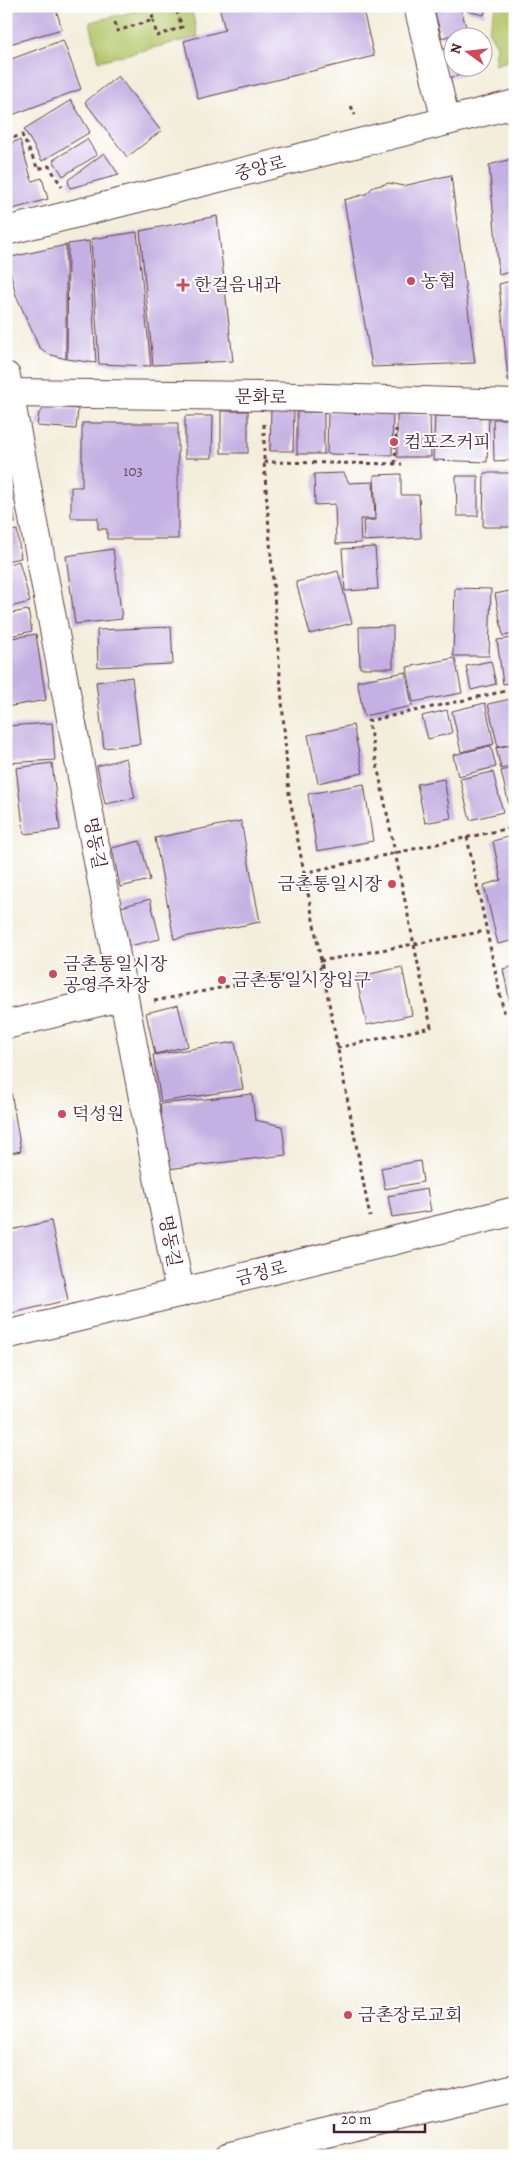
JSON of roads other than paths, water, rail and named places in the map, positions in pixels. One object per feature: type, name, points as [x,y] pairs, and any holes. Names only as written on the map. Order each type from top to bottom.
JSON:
[{"type":"street","points":[[418,6],[446,122]]},
{"type":"street","name":"중앙로","points":[[6,231],[515,104]]},
{"type":"street","name":"문화로","points":[[8,387],[515,404]]},
{"type":"street","name":"명동길","points":[[8,387],[180,1293]]},
{"type":"street","points":[[6,1025],[125,1002]]},
{"type":"street","name":"금정로","points":[[6,1335],[515,1210]]},
{"type":"street","points":[[230,2156],[515,2088]]},
{"type":"place","name":"농협","points":[[411,281]]},
{"type":"place","name":"한걸음내과","points":[[183,285]]},
{"type":"place","name":"컴포즈커피","points":[[394,442]]},
{"type":"place","name":"금촌통일시장","points":[[392,884]]},
{"type":"place","name":"금촌통일시장 공영주차장","points":[[53,974]]},
{"type":"place","name":"금촌통일시장입구","points":[[222,980]]},
{"type":"place","name":"덕성원","points":[[62,1114]]},
{"type":"place","name":"금촌장로교회","points":[[348,2015]]}]
